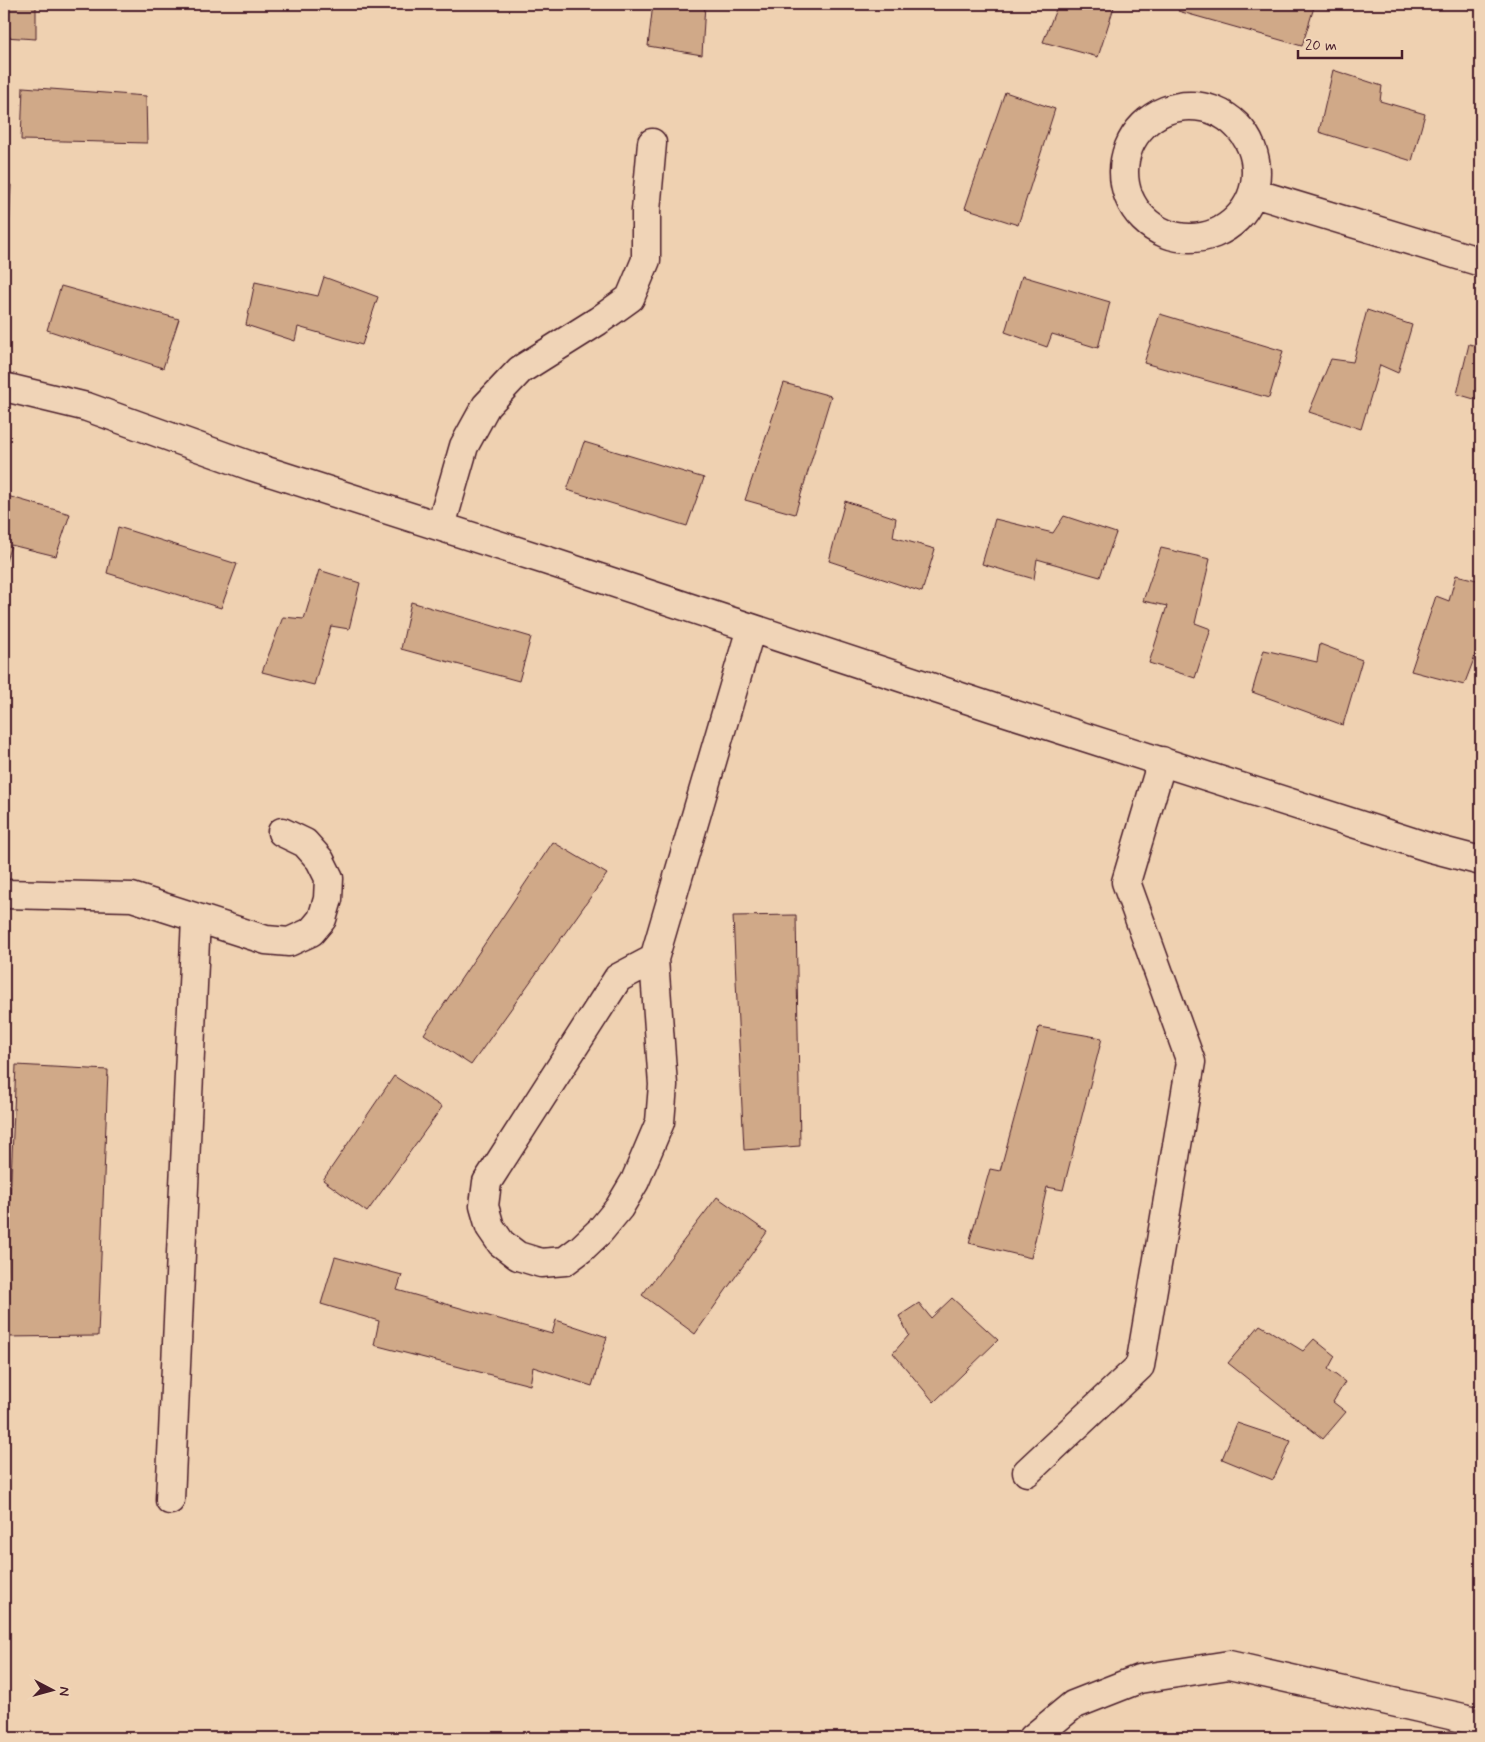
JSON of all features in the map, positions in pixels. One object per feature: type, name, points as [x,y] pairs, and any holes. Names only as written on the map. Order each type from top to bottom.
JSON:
[{"type":"lane","points":[[1181,106],[1207,107],[1230,118],[1246,136],[1256,162],[1254,193],[1237,220],[1212,236],[1178,238],[1153,228],[1134,210],[1125,189],[1125,159],[1138,130],[1155,114],[1181,106]]},
{"type":"lane","points":[[441,526],[464,446],[486,406],[520,370],[598,321],[630,298],[646,260],[646,211],[652,144]]},
{"type":"lane","points":[[1254,193],[1481,262]]},
{"type":"lane","points":[[4,386],[87,407],[251,466],[1431,848],[1481,861]]},
{"type":"lane","points":[[654,958],[618,978],[487,1182],[484,1206],[490,1227],[501,1243],[518,1256],[541,1263],[565,1261],[581,1249],[600,1231],[619,1208],[635,1180],[660,1122],[663,1085],[654,958],[751,628]]},
{"type":"lane","points":[[1027,1472],[1140,1366],[1191,1062],[1126,882],[1162,761]]},
{"type":"lane","points":[[4,894],[132,897],[266,940],[289,942],[311,932],[322,919],[328,899],[330,878],[320,860],[305,843],[282,832]]},
{"type":"lane","points":[[170,1500],[196,918]]},
{"type":"lane","points":[[1033,1738],[1073,1705],[1139,1679],[1229,1665],[1481,1722]]},
{"type":"building","points":[[4,4],[36,4],[36,39],[4,37]]},
{"type":"building","points":[[653,4],[705,4],[702,55],[648,46]]},
{"type":"building","points":[[1058,4],[1115,4],[1098,57],[1043,42]]},
{"type":"building","points":[[1181,4],[1315,4],[1302,46],[1178,11]]},
{"type":"building","points":[[1333,70],[1382,86],[1380,101],[1425,114],[1412,161],[1319,132]]},
{"type":"building","points":[[23,87],[146,96],[147,143],[21,140]]},
{"type":"building","points":[[1005,92],[1055,109],[1018,225],[965,208]]},
{"type":"building","points":[[1481,116],[1481,142],[1474,140]]},
{"type":"building","points":[[4,184],[11,185],[6,302],[4,302]]},
{"type":"building","points":[[1022,276],[1110,302],[1098,348],[1052,334],[1047,347],[1005,332]]},
{"type":"building","points":[[324,277],[378,297],[362,345],[298,327],[295,341],[246,325],[255,282],[318,296]]},
{"type":"building","points":[[61,286],[179,319],[163,368],[47,330]]},
{"type":"building","points":[[1367,310],[1412,325],[1398,373],[1380,365],[1361,429],[1309,412],[1331,359],[1353,362]]},
{"type":"building","points":[[1160,314],[1283,351],[1269,398],[1144,363]]},
{"type":"building","points":[[1469,344],[1481,347],[1481,401],[1457,394]]},
{"type":"building","points":[[784,383],[831,396],[795,514],[745,500]]},
{"type":"building","points":[[584,442],[704,478],[687,526],[567,490]]},
{"type":"building","points":[[4,495],[70,514],[56,556],[11,545],[6,561],[4,560]]},
{"type":"building","points":[[845,501],[896,518],[893,537],[935,549],[922,592],[829,561]]},
{"type":"building","points":[[1064,516],[1116,533],[1100,577],[1037,559],[1034,579],[982,564],[995,519],[1053,533]]},
{"type":"building","points":[[118,527],[237,564],[221,608],[107,573]]},
{"type":"building","points":[[1161,548],[1210,559],[1195,623],[1211,629],[1195,678],[1149,663],[1167,606],[1143,601]]},
{"type":"building","points":[[319,570],[360,583],[349,629],[331,626],[314,685],[262,672],[283,617],[304,619]]},
{"type":"building","points":[[1456,575],[1481,581],[1481,611],[1477,623],[1481,629],[1481,641],[1464,685],[1411,671],[1436,596],[1449,601]]},
{"type":"building","points":[[411,602],[531,637],[519,681],[401,649]]},
{"type":"building","points":[[1320,644],[1362,660],[1343,725],[1252,692],[1264,650],[1317,662]]},
{"type":"building","points":[[553,842],[607,874],[471,1065],[424,1034]]},
{"type":"building","points":[[796,915],[800,1146],[744,1150],[733,916]]},
{"type":"building","points":[[1039,1027],[1102,1038],[1063,1190],[1047,1187],[1031,1258],[969,1243],[990,1169],[1000,1171]]},
{"type":"building","points":[[16,1065],[108,1070],[98,1336],[4,1337]]},
{"type":"building","points":[[394,1076],[442,1107],[367,1212],[323,1180]]},
{"type":"building","points":[[717,1197],[767,1232],[695,1334],[642,1295]]},
{"type":"building","points":[[335,1257],[402,1275],[397,1290],[552,1334],[556,1320],[607,1337],[592,1386],[533,1367],[530,1385],[374,1345],[379,1321],[321,1304]]},
{"type":"building","points":[[952,1298],[998,1340],[934,1402],[893,1353],[909,1335],[899,1316],[919,1303],[931,1318]]},
{"type":"building","points":[[1260,1325],[1303,1351],[1314,1339],[1335,1356],[1328,1369],[1345,1382],[1333,1402],[1346,1412],[1323,1439],[1228,1363]]},
{"type":"building","points":[[1237,1423],[1291,1441],[1273,1480],[1222,1459]]}]
